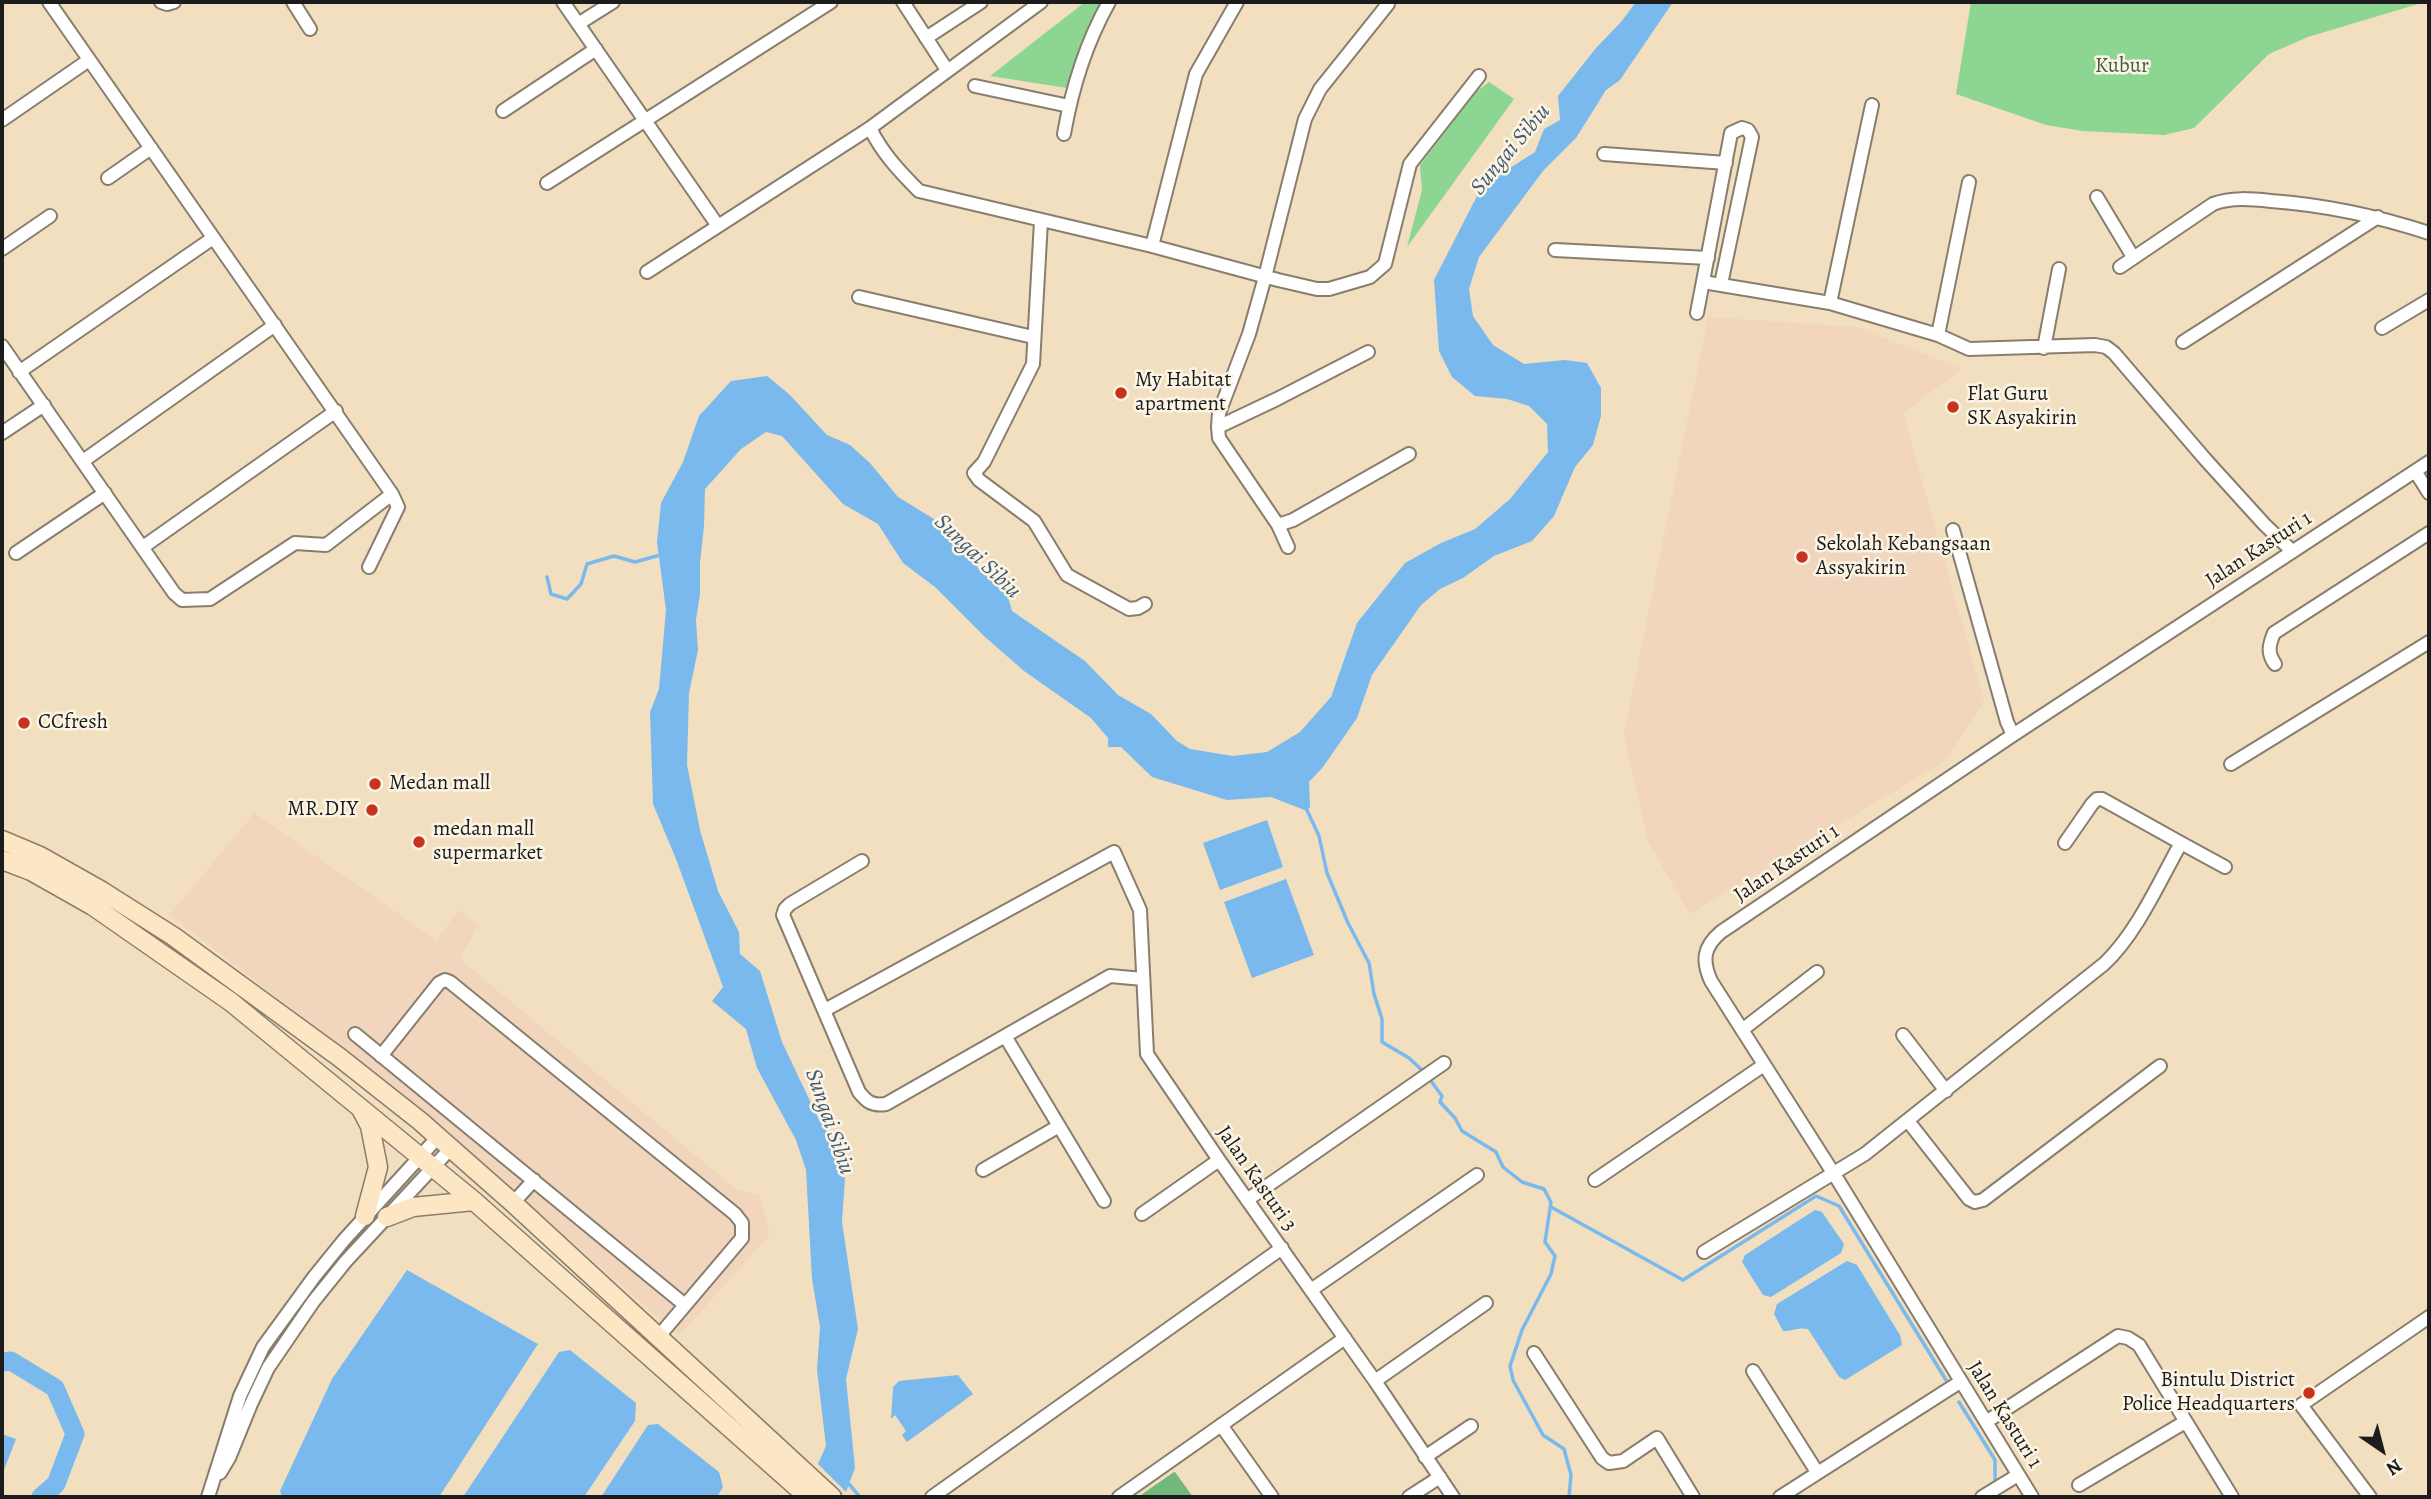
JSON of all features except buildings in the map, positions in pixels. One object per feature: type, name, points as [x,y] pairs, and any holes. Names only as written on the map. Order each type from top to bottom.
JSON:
[{"type":"street","points":[[49,2],[392,494],[398,507],[369,567]]},
{"type":"street","points":[[162,2],[174,2]]},
{"type":"street","points":[[293,2],[310,29]]},
{"type":"street","points":[[563,2],[718,226]]},
{"type":"street","points":[[578,24],[613,2]]},
{"type":"street","points":[[547,183],[831,2]]},
{"type":"street","points":[[903,2],[947,70]]},
{"type":"street","points":[[926,38],[981,2]]},
{"type":"street","points":[[647,272],[870,128],[1041,2]]},
{"type":"street","points":[[1065,134],[1069,106],[1091,34],[1109,2]]},
{"type":"street","points":[[1152,246],[1196,74],[1237,2]]},
{"type":"street","points":[[1287,547],[1278,526],[1219,438],[1219,413],[1249,334],[1305,119],[1320,89],[1388,3]]},
{"type":"street","points":[[503,111],[596,49]]},
{"type":"street","points":[[2,120],[89,60]]},
{"type":"street","points":[[870,128],[876,142],[919,191],[1152,246],[1265,277],[1317,289],[1329,289],[1370,276],[1385,264],[1410,164],[1479,76]]},
{"type":"street","points":[[975,86],[1069,106]]},
{"type":"street","points":[[1830,303],[1872,105]]},
{"type":"street","points":[[1697,313],[1731,133],[1736,129],[1748,130],[1752,137],[1721,284]]},
{"type":"street","points":[[107,178],[151,148]]},
{"type":"street","points":[[1604,154],[1726,163]]},
{"type":"street","points":[[1938,335],[1969,182]]},
{"type":"street","points":[[2097,197],[2133,257]]},
{"type":"street","points":[[2119,267],[2223,200],[2256,199],[2304,203],[2378,217],[2429,233]]},
{"type":"street","points":[[2,249],[50,216]]},
{"type":"street","points":[[2183,342],[2378,217]]},
{"type":"street","points":[[1041,221],[1032,365],[984,463],[975,473],[979,481],[1034,521],[1067,575],[1129,609],[1145,604]]},
{"type":"street","points":[[19,372],[213,238]]},
{"type":"street","points":[[1555,250],[1708,258]]},
{"type":"street","points":[[2044,348],[2059,269]]},
{"type":"street","points":[[1703,282],[1830,303],[1938,335],[1969,349],[2095,345],[2106,347],[2213,468],[2292,551]]},
{"type":"street","points":[[859,297],[1033,337]]},
{"type":"street","points":[[2382,328],[2429,300]]},
{"type":"street","points":[[83,461],[275,326]]},
{"type":"street","points":[[2,346],[177,598],[182,600],[210,599],[295,543],[327,545],[392,494]]},
{"type":"street","points":[[1218,427],[1368,352]]},
{"type":"street","points":[[2,433],[44,405]]},
{"type":"street","points":[[143,547],[336,411]]},
{"type":"street","points":[[1278,526],[1409,454]]},
{"type":"street","name":"Jalan Kasturi 1","points":[[2032,1497],[1742,1030],[1705,967],[1704,954],[1713,939],[2013,735],[2429,462]]},
{"type":"street","points":[[2415,471],[2429,493]]},
{"type":"street","points":[[16,553],[105,493]]},
{"type":"street","points":[[1953,530],[2007,722],[2013,735]]},
{"type":"street","points":[[2275,664],[2269,656],[2274,633],[2429,533]]},
{"type":"street","points":[[2231,764],[2429,642]]},
{"type":"street","points":[[2065,843],[2092,804],[2097,799],[2102,799],[2225,867]]},
{"type":"street","points":[[2,840],[40,856],[82,879],[173,936],[339,1058],[445,1142],[659,1336],[766,1447],[807,1497]]},
{"type":"street","points":[[1704,1252],[1865,1154],[2118,951],[2181,843]]},
{"type":"street","name":"Jalan Kasturi 3","points":[[825,1010],[1114,852],[1140,910],[1145,1050],[1375,1381],[1452,1497]]},
{"type":"street","points":[[2,860],[31,871],[93,906],[231,1002],[359,1105],[766,1447],[832,1497]]},
{"type":"street","points":[[862,861],[790,904],[783,915],[859,1092],[867,1102],[886,1104],[1110,976],[1143,979]]},
{"type":"street","points":[[1742,1030],[1817,972]]},
{"type":"street","points":[[382,1056],[439,983],[445,980],[450,982],[735,1214],[742,1223],[742,1238],[659,1336]]},
{"type":"street","points":[[355,1034],[685,1305]]},
{"type":"street","points":[[1903,1035],[1946,1091]]},
{"type":"street","points":[[1005,1036],[1104,1202]]},
{"type":"street","points":[[1247,1200],[1444,1063]]},
{"type":"street","points":[[1595,1180],[1764,1065]]},
{"type":"street","points":[[1908,1121],[1969,1199],[1975,1202],[1983,1200],[2160,1066]]},
{"type":"street","points":[[359,1105],[370,1126],[378,1167],[365,1216]]},
{"type":"street","points":[[983,1170],[1059,1126]]},
{"type":"street","points":[[208,1497],[240,1396],[263,1348],[314,1277],[365,1216],[445,1142]]},
{"type":"street","points":[[1142,1214],[1219,1160]]},
{"type":"street","points":[[214,1482],[229,1458],[268,1368],[287,1338],[346,1261],[387,1217],[426,1161]]},
{"type":"street","points":[[1311,1290],[1477,1175]]},
{"type":"street","points":[[513,1203],[534,1180]]},
{"type":"street","points":[[387,1217],[413,1207],[474,1201]]},
{"type":"street","points":[[932,1497],[1282,1248]]},
{"type":"street","points":[[1375,1381],[1486,1303]]},
{"type":"street","points":[[2370,1497],[2301,1405],[2429,1317]]},
{"type":"street","points":[[1986,1422],[2118,1336],[2128,1338],[2139,1345],[2232,1497]]},
{"type":"street","points":[[1119,1497],[1345,1338]]},
{"type":"street","points":[[1534,1353],[1602,1458],[1609,1463],[1623,1461],[1657,1438],[1693,1497]]},
{"type":"street","points":[[1753,1371],[1817,1472]]},
{"type":"street","points":[[1780,1497],[1960,1382]]},
{"type":"street","points":[[2079,1485],[2185,1422]]},
{"type":"street","points":[[1221,1425],[1272,1497]]},
{"type":"street","points":[[1425,1457],[1471,1426]]},
{"type":"street","points":[[1982,1497],[2018,1475]]},
{"type":"street","points":[[1409,1497],[1440,1478]]},
{"type":"shaded area","name":"Sekolah Kebangsaan Assyakirin","points":[[1708,317],[1857,327],[1962,369],[1903,413],[1984,701],[1946,760],[1690,914],[1648,842],[1624,735]]},
{"type":"shaded area","points":[[254,813],[436,940],[459,910],[478,925],[460,959],[736,1189],[760,1195],[770,1234],[679,1336],[414,1103],[170,915]]},
{"type":"green space","points":[[1085,2],[1101,2],[1067,88],[990,76]]},
{"type":"green space","name":"Kubur","points":[[1971,2],[2425,2],[2308,37],[2269,54],[2194,128],[2164,135],[2083,131],[2046,125],[1956,94]]},
{"type":"green space","points":[[1489,82],[1514,99],[1407,247],[1422,190],[1420,165],[1476,92]]},
{"type":"green space","points":[[1174,1472],[1193,1497],[1138,1497]]},
{"type":"water","points":[[1636,2],[1673,2],[1620,80],[1606,90],[1576,138],[1543,171],[1479,257],[1469,289],[1473,316],[1493,345],[1524,364],[1565,360],[1587,363],[1601,388],[1601,416],[1593,445],[1575,467],[1554,516],[1532,541],[1494,556],[1463,578],[1440,589],[1421,605],[1372,675],[1357,718],[1323,767],[1309,782],[1310,807],[1307,811],[1271,797],[1227,800],[1152,777],[1121,747],[1108,747],[1108,738],[1091,718],[1024,671],[935,587],[903,563],[878,524],[843,504],[782,436],[766,432],[741,449],[705,489],[700,594],[696,620],[698,650],[689,693],[687,765],[700,830],[718,891],[739,932],[740,954],[760,971],[782,1042],[819,1120],[842,1152],[845,1178],[842,1222],[858,1329],[846,1379],[855,1468],[846,1492],[818,1464],[826,1446],[817,1370],[820,1327],[812,1279],[806,1170],[796,1140],[757,1068],[746,1029],[712,1001],[723,987],[653,804],[650,712],[659,689],[666,610],[657,542],[661,503],[683,462],[699,416],[731,381],[767,376],[789,394],[827,435],[850,445],[870,463],[898,497],[934,519],[951,541],[1008,597],[1012,611],[1085,661],[1118,695],[1151,714],[1177,741],[1190,749],[1233,756],[1267,752],[1300,732],[1331,697],[1357,623],[1405,563],[1441,543],[1475,529],[1510,499],[1548,452],[1547,424],[1529,406],[1507,399],[1475,396],[1452,377],[1439,351],[1434,280],[1477,196],[1499,175],[1535,152],[1544,129],[1560,120],[1558,96]]},
{"type":"water","points":[[1267,820],[1283,867],[1220,890],[1203,843]]},
{"type":"water","points":[[1286,879],[1314,955],[1252,978],[1224,902]]},
{"type":"water","points":[[1815,1210],[1822,1212],[1844,1244],[1841,1253],[1771,1297],[1763,1295],[1742,1262],[1745,1255]]},
{"type":"water","points":[[1847,1261],[1857,1265],[1900,1335],[1902,1345],[1845,1380],[1839,1377],[1808,1329],[1783,1331],[1774,1314],[1777,1304]]},
{"type":"water","points":[[407,1270],[538,1344],[439,1497],[282,1497],[280,1491],[332,1379]]},
{"type":"water","points":[[570,1350],[636,1403],[635,1421],[584,1497],[463,1497],[559,1352]]},
{"type":"water","points":[[958,1375],[973,1394],[907,1442],[902,1435],[906,1431],[895,1415],[891,1419],[893,1387],[899,1381]]},
{"type":"water","points":[[658,1424],[719,1472],[723,1487],[717,1497],[601,1497],[648,1425]]},
{"type":"water","points":[[2,1434],[16,1439],[2,1475]]},
{"type":"waterway","points":[[547,577],[551,594],[567,599],[581,584],[587,564],[614,556],[635,562],[660,555]]},
{"type":"waterway","points":[[1306,808],[1319,836],[1327,873],[1348,923],[1369,963],[1374,994],[1382,1019],[1382,1042],[1409,1058],[1423,1071]]},
{"type":"waterway","points":[[1431,1081],[1442,1096],[1440,1102],[1455,1118],[1462,1131],[1496,1152],[1503,1167],[1522,1182],[1544,1189],[1551,1202],[1545,1242],[1555,1256],[1551,1274],[1522,1330],[1510,1366],[1513,1380],[1543,1435],[1564,1449],[1571,1475],[1569,1497]]},
{"type":"waterway","points":[[1551,1207],[1683,1280],[1816,1196],[1839,1206],[1946,1380]]},
{"type":"waterway","name":"Sungai Sibiu","points":[[2,1362],[11,1361],[55,1388],[75,1434],[56,1484],[41,1497]]},
{"type":"waterway","points":[[1959,1402],[1995,1460],[1995,1484]]},
{"type":"waterway","points":[[848,1483],[860,1497]]},
{"type":"place","name":"My Habitat apartment","points":[[1121,393]]},
{"type":"place","name":"Flat Guru SK Asyakirin","points":[[1953,407]]},
{"type":"place","name":"Sekolah Kebangsaan Assyakirin","points":[[1802,557]]},
{"type":"place","name":"CCfresh","points":[[24,723]]},
{"type":"place","name":"Medan mall","points":[[375,784]]},
{"type":"place","name":"MR.DIY","points":[[372,810]]},
{"type":"place","name":"medan mall supermarket","points":[[419,842]]},
{"type":"place","name":"Bintulu District Police Headquarters","points":[[2309,1393]]}]
